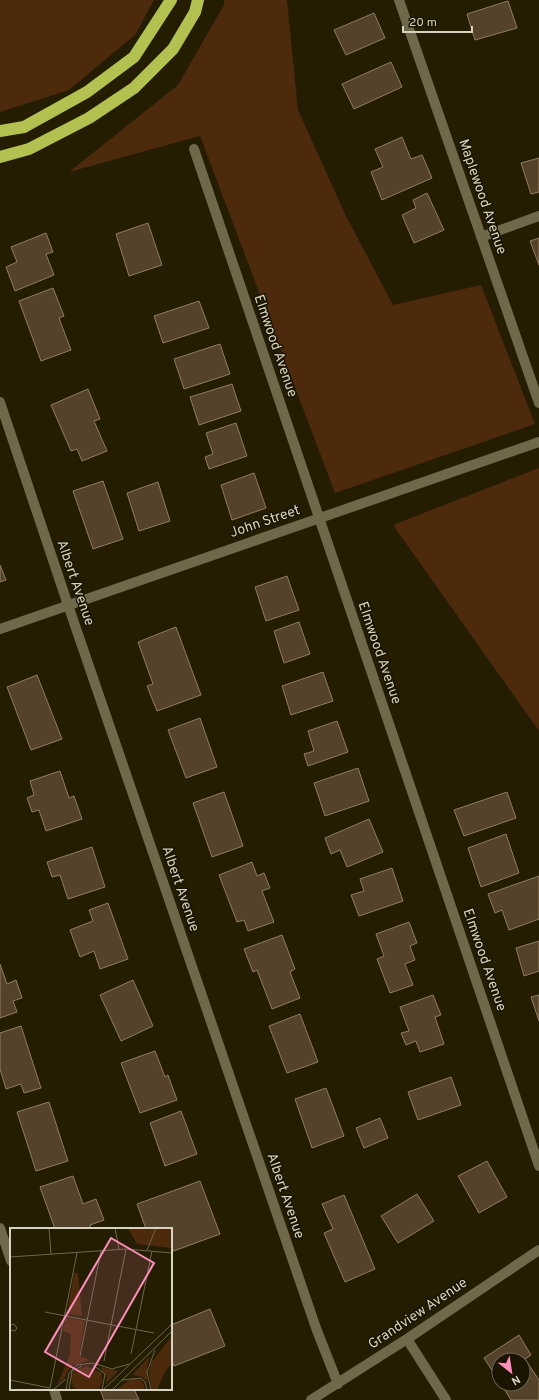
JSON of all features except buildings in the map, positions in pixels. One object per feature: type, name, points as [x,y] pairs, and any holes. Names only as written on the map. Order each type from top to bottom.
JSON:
[{"type":"highway","points":[[0,131],[24,126],[87,92],[134,57],[171,0]]},
{"type":"highway","points":[[0,157],[29,149],[89,118],[134,88],[173,50],[195,12],[198,0]]},
{"type":"street","name":"Maplewood Avenue","points":[[399,0],[539,403]]},
{"type":"street","name":"Elmwood Avenue","points":[[194,149],[539,1166]]},
{"type":"street","points":[[482,237],[539,216]]},
{"type":"street","name":"Albert Avenue","points":[[0,402],[68,605],[316,1328],[338,1384]]},
{"type":"street","name":"John Street","points":[[0,628],[539,442]]},
{"type":"street","points":[[0,1228],[10,1258]]},
{"type":"street","name":"Grandview Avenue","points":[[311,1400],[407,1339],[539,1250]]},
{"type":"street","points":[[407,1339],[446,1400]]},
{"type":"street","points":[[54,1390],[57,1400]]},
{"type":"shaded area","points":[[0,0],[154,0],[135,35],[69,90],[0,112]]},
{"type":"shaded area","points":[[224,0],[287,0],[298,110],[346,216],[393,305],[481,285],[535,424],[335,493],[200,136],[69,172],[178,85],[224,5]]},
{"type":"shaded area","points":[[539,468],[539,731],[393,525]]}]
